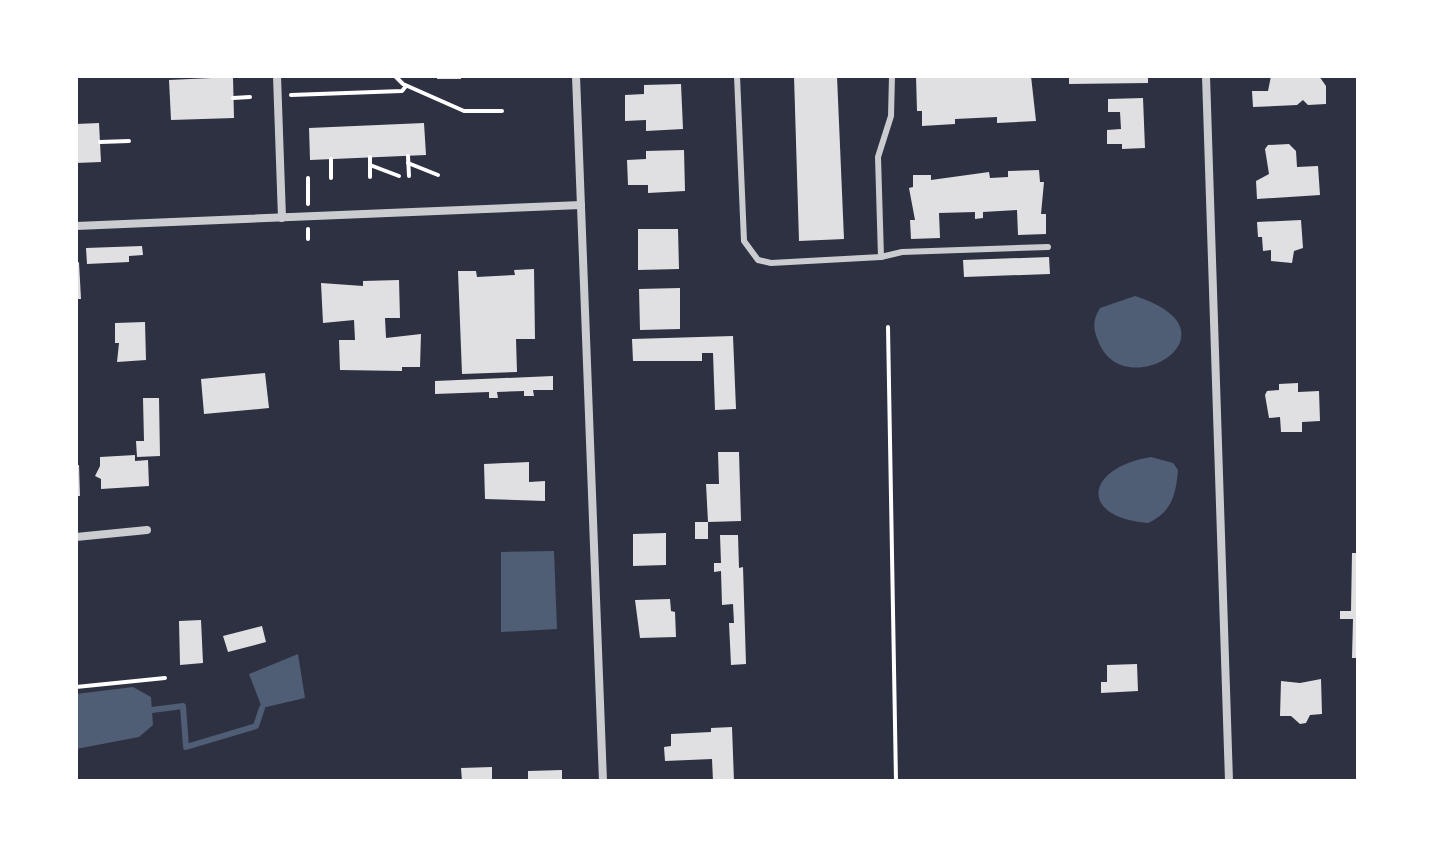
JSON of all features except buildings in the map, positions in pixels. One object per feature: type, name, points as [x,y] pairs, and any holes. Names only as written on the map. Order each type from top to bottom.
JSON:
[{"type":"street","points":[[277,76],[282,218]]},
{"type":"street","points":[[576,76],[603,781]]},
{"type":"street","points":[[1206,76],[1229,781]]},
{"type":"street","points":[[76,226],[581,205]]},
{"type":"street","points":[[76,537],[147,530]]},
{"type":"lane","points":[[737,76],[744,241],[749,252],[758,260],[771,263],[881,257],[902,252],[1048,247]]},
{"type":"lane","points":[[881,257],[878,157],[891,116],[892,76]]},
{"type":"path","points":[[395,76],[406,86],[464,111],[502,111]]},
{"type":"path","points":[[277,96],[402,91],[406,86]]},
{"type":"path","points":[[233,98],[250,97]]},
{"type":"path","points":[[100,142],[129,141]]},
{"type":"path","points":[[408,156],[409,176]]},
{"type":"path","points":[[370,157],[370,177]]},
{"type":"path","points":[[331,159],[331,178]]},
{"type":"path","points":[[408,163],[438,175]]},
{"type":"path","points":[[370,165],[399,176]]},
{"type":"path","points":[[888,327],[896,781]]},
{"type":"path","points":[[76,687],[165,678]]},
{"type":"water","points":[[1135,296],[1167,311],[1180,327],[1180,343],[1169,357],[1151,365],[1131,367],[1113,361],[1099,343],[1094,325],[1100,308]]},
{"type":"water","points":[[1151,457],[1173,463],[1178,470],[1168,508],[1148,523],[1110,512],[1101,503],[1098,492],[1102,481],[1129,463]]},
{"type":"water","points":[[554,551],[557,629],[501,632],[501,552]]},
{"type":"water","points":[[298,654],[305,698],[262,708],[249,674]]},
{"type":"water","points":[[133,687],[151,697],[153,725],[139,737],[76,749],[76,694]]},
{"type":"waterway","points":[[152,710],[183,706],[186,747],[256,726],[262,708]]}]
